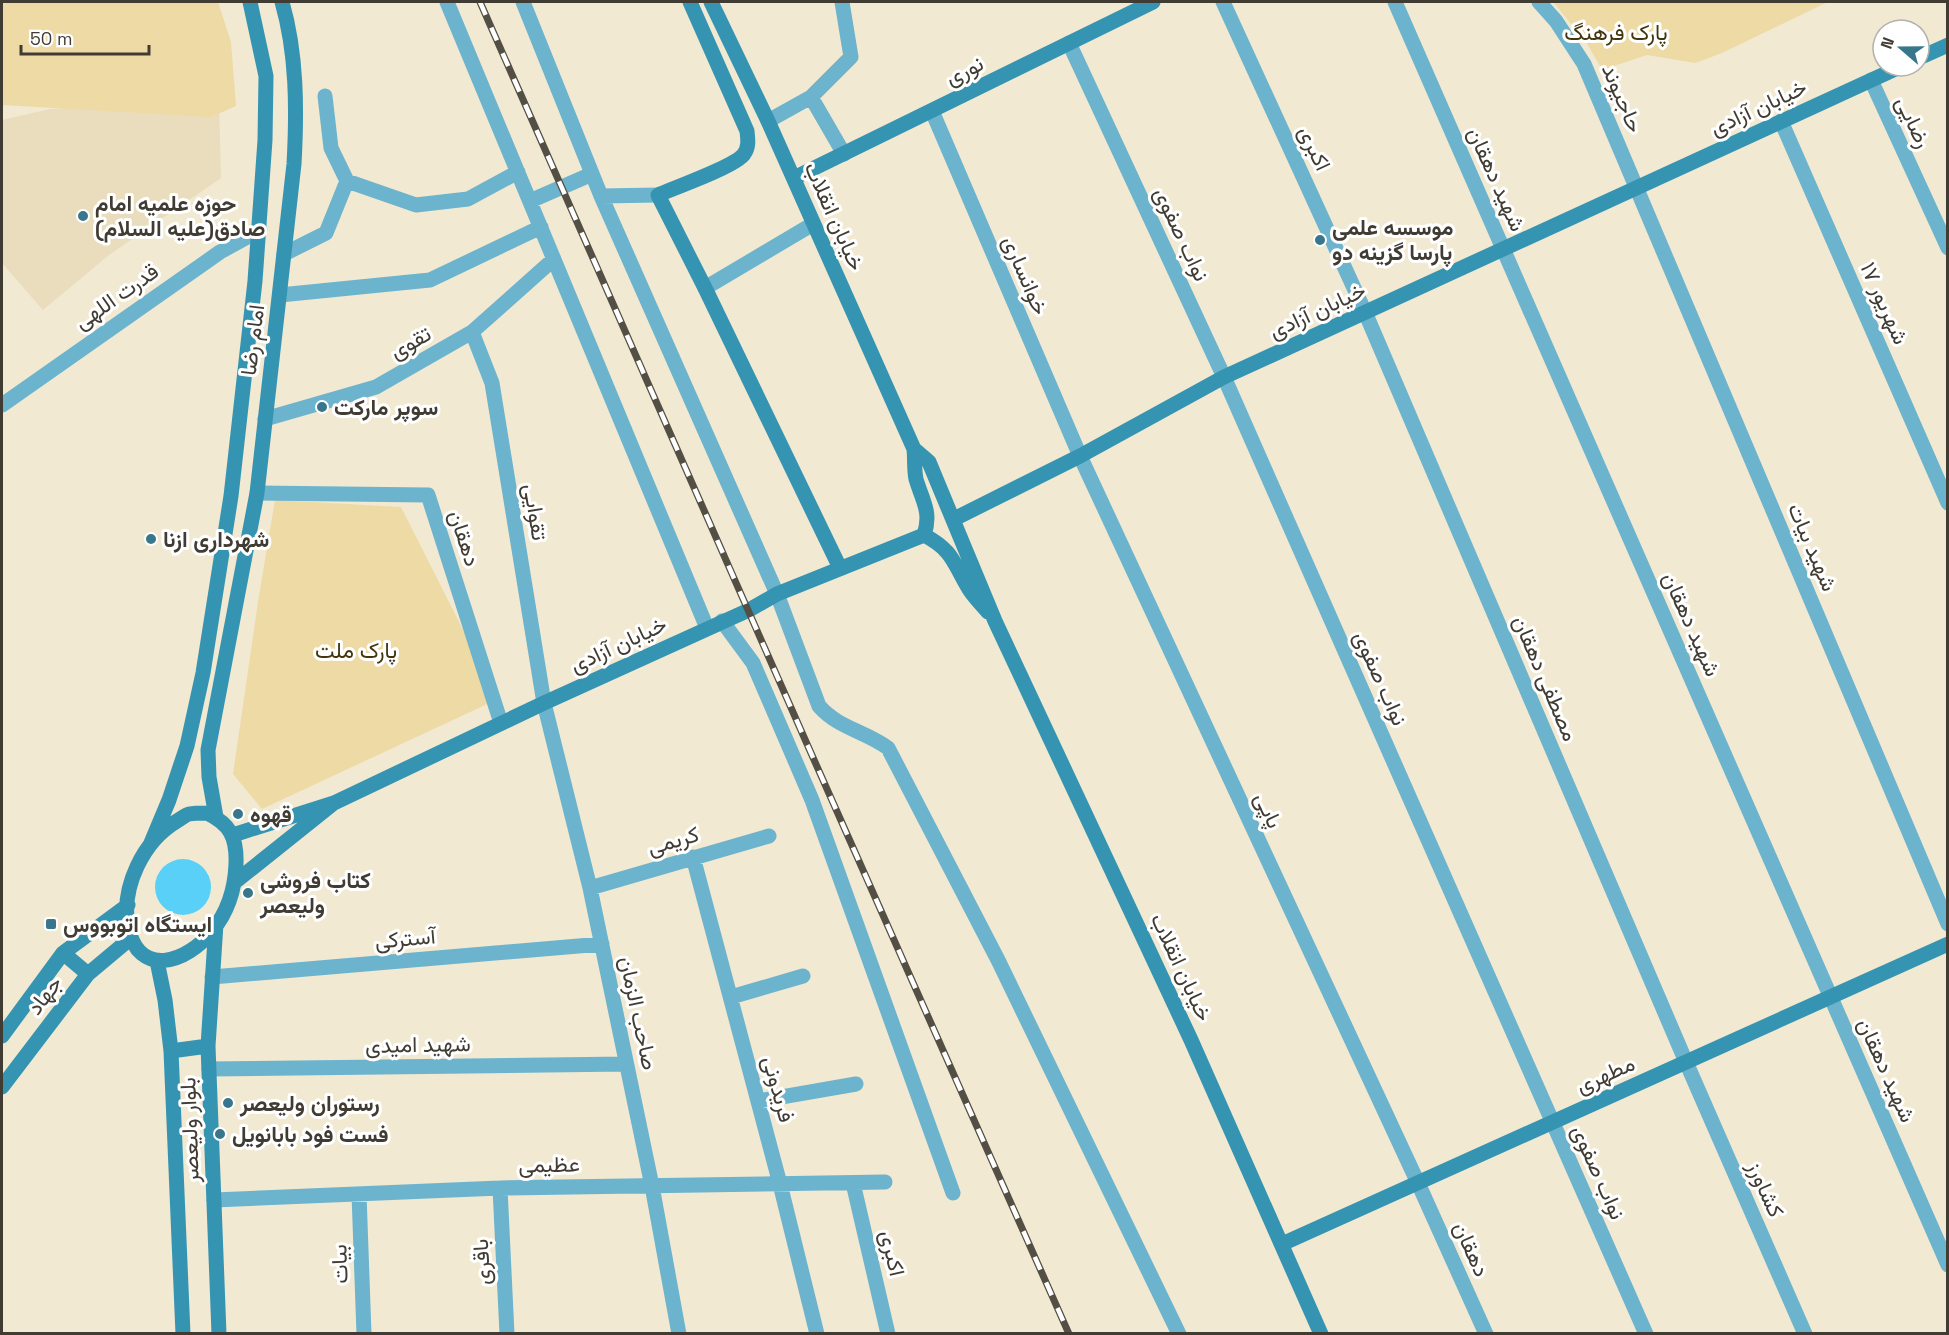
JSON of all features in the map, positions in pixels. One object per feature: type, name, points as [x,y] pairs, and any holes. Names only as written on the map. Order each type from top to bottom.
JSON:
[{"type":"main road","name":"امام رضا","points":[[151,843],[169,800],[187,746],[202,673],[231,496],[260,230],[265,140],[266,76],[250,2]]},
{"type":"main road","name":"امام رضا","points":[[216,817],[209,777],[208,750],[257,493],[294,164],[297,110],[293,61],[282,2]]},
{"type":"main road","points":[[690,2],[747,131],[748,145],[743,156],[731,163],[657,195],[705,288],[840,568]]},
{"type":"main road","name":"خیابان انقلاب","points":[[711,2],[794,178],[914,449],[915,476],[929,522],[924,535],[949,552],[970,590],[995,621]]},
{"type":"main road","name":"نوری","points":[[794,178],[1153,2]]},
{"type":"main road","points":[[1931,52],[1947,45]]},
{"type":"main road","name":"خیابان آزادی","points":[[954,519],[1080,456],[1224,377],[1875,78]]},
{"type":"main road","name":"خیابان انقلاب","points":[[914,449],[929,462],[995,621],[1191,1040],[1322,1334]]},
{"type":"main road","name":"خیابان آزادی","points":[[333,803],[544,703],[749,610],[777,594],[924,535]]},
{"type":"main road","points":[[233,835],[333,803]]},
{"type":"main road","points":[[235,882],[333,803]]},
{"type":"main road","points":[[207,813],[216,817],[222,820],[233,835],[237,857],[235,882],[226,908],[212,931],[194,949],[174,960],[156,961],[142,954],[131,939],[127,917],[128,892],[137,866],[151,843],[170,825],[189,814],[207,813]]},
{"type":"main road","name":"جهاد","points":[[2,1036],[63,953],[128,905]]},
{"type":"main road","name":"بلوار ولیعصر","points":[[216,924],[208,1046],[219,1334]]},
{"type":"main road","name":"جهاد","points":[[2,1088],[88,974],[131,939]]},
{"type":"main road","name":"مطهری","points":[[1282,1244],[1947,944]]},
{"type":"main road","points":[[63,953],[88,974]]},
{"type":"main road","name":"بلوار ولیعصر","points":[[156,961],[165,1000],[171,1051],[183,1334]]},
{"type":"main road","points":[[171,1051],[208,1046]]},
{"type":"street","points":[[447,2],[707,628]]},
{"type":"street","points":[[523,2],[601,196],[777,594],[819,706],[829,718],[888,748],[998,960],[1179,1334]]},
{"type":"street","points":[[768,121],[811,97],[851,57],[842,2]]},
{"type":"street","name":"اکبری","points":[[1223,2],[1365,312]]},
{"type":"street","name":"شهید دهقان","points":[[1395,2],[1947,1265]]},
{"type":"street","name":"حاجیوند","points":[[1539,2],[1556,21],[1584,64],[1636,188]]},
{"type":"street","name":"نواب صفوی","points":[[1069,43],[1224,377],[1646,1334]]},
{"type":"street","name":"رضایی","points":[[1871,80],[1947,248]]},
{"type":"street","points":[[325,96],[331,148],[347,181],[416,205],[468,199],[518,172]]},
{"type":"street","points":[[811,97],[844,154]]},
{"type":"street","name":"خوانساری","points":[[932,111],[1080,456]]},
{"type":"street","name":"۱۷ شهریور","points":[[1781,121],[1947,504]]},
{"type":"street","points":[[530,201],[592,174]]},
{"type":"street","points":[[284,254],[327,233],[347,181]]},
{"type":"street","name":"شهید بیات","points":[[1636,188],[1947,924]]},
{"type":"street","points":[[601,196],[657,195]]},
{"type":"street","points":[[705,288],[813,224]]},
{"type":"street","points":[[280,295],[430,280],[541,227]]},
{"type":"street","name":"قدرت اللهی","points":[[2,405],[220,252],[260,230]]},
{"type":"street","name":"تقوی","points":[[265,419],[376,387],[472,332],[554,259]]},
{"type":"street","name":"مصطفی دهقان","points":[[1365,312],[1686,1062]]},
{"type":"street","name":"تقوایی","points":[[472,332],[492,383],[544,703]]},
{"type":"street","name":"پاپی","points":[[1080,456],[1418,1183]]},
{"type":"street","name":"دهقان","points":[[257,493],[428,495],[501,723]]},
{"type":"street","points":[[722,621],[753,663],[812,800],[953,1193]]},
{"type":"street","name":"صاحب الزمان","points":[[544,703],[590,888],[652,1186],[680,1334]]},
{"type":"street","name":"کریمی","points":[[590,888],[769,836]]},
{"type":"street","name":"فریدونی","points":[[693,858],[759,1101],[817,1334]]},
{"type":"street","name":"آسترکی","points":[[212,977],[602,944]]},
{"type":"street","points":[[731,997],[803,976]]},
{"type":"street","name":"کشاورز","points":[[1686,1062],[1805,1334]]},
{"type":"street","name":"شهید امیدی","points":[[209,1069],[627,1064]]},
{"type":"street","points":[[759,1101],[856,1084]]},
{"type":"street","name":"عظیمی","points":[[214,1200],[500,1188],[885,1182]]},
{"type":"street","name":"اکبری","points":[[853,1183],[888,1334]]},
{"type":"street","name":"دهقان","points":[[1418,1183],[1486,1334]]},
{"type":"street","name":"باقری","points":[[500,1188],[507,1334]]},
{"type":"street","name":"بیات","points":[[359,1194],[364,1334]]},
{"type":"shaded area","name":"حوزه علمیه امام صادق(علیه السلام)","points":[[219,100],[221,178],[109,255],[43,310],[2,263],[2,120],[50,109]]},
{"type":"green space","points":[[2,2],[218,2],[231,42],[236,106],[211,117],[2,105]]},
{"type":"green space","name":"پارک فرهنگ","points":[[1553,2],[1828,2],[1722,53],[1695,63],[1647,55],[1608,68],[1600,66],[1586,42]]},
{"type":"green space","name":"پارک ملت","points":[[275,500],[401,507],[498,699],[262,809],[233,774]]},
{"type":"water","points":[[183,859],[194,861],[203,867],[209,876],[211,887],[209,898],[203,907],[194,913],[183,915],[172,913],[163,907],[157,898],[155,887],[157,876],[163,867],[172,861]]},
{"type":"railway","points":[[480,2],[1069,1334]]},
{"type":"place","name":"حوزه علمیه امام صادق(علیه السلام)","points":[[83,216]]},
{"type":"place","name":"موسسه علمی پارسا گزینه دو","points":[[1320,240]]},
{"type":"place","name":"سوپر مارکت","points":[[322,407]]},
{"type":"place","name":"شهرداری ازنا","points":[[151,539]]},
{"type":"place","name":"قهوه","points":[[238,814]]},
{"type":"place","name":"کتاب فروشی ولیعصر","points":[[248,893]]},
{"type":"place","name":"ایستگاه اتوبووس","points":[[51,924]]},
{"type":"place","name":"رستوران ولیعصر","points":[[228,1103]]},
{"type":"place","name":"فست فود بابانویل","points":[[220,1134]]}]
